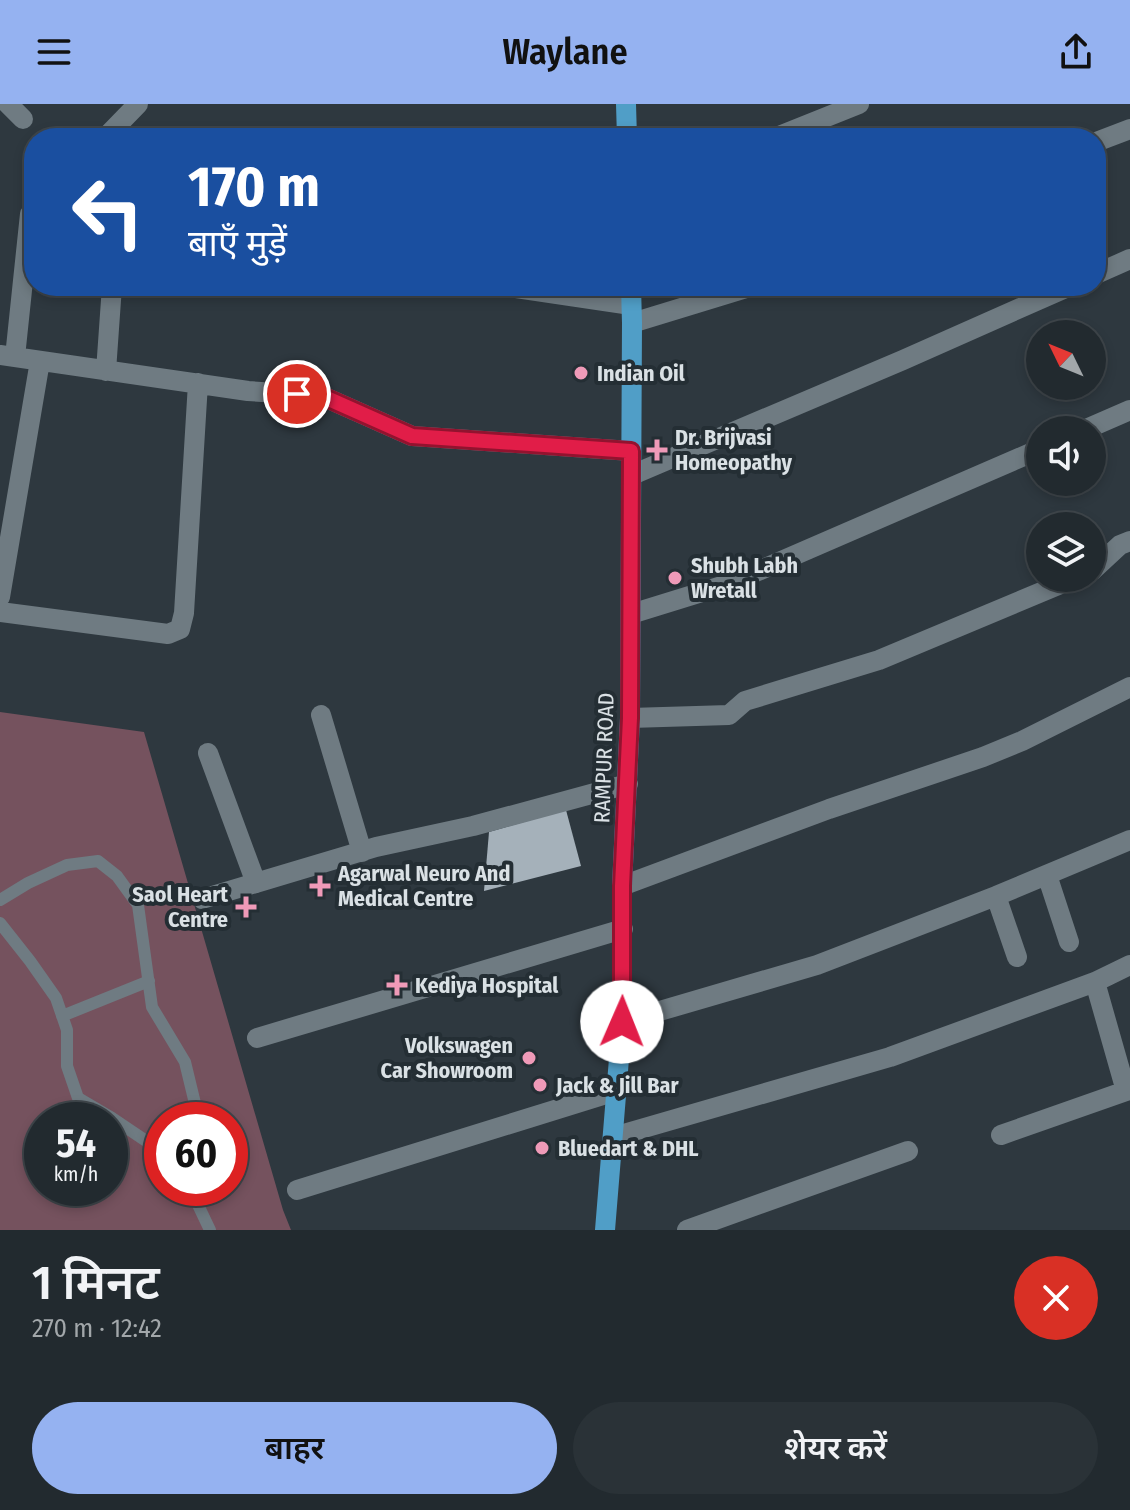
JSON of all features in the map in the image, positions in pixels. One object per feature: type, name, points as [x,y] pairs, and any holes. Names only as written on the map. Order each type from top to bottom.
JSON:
[{"type":"main road","points":[[626,104],[627,128]]},
{"type":"main road","name":"RAMPUR ROAD","points":[[605,1230],[622,1022],[622,886],[630,718],[631,305]]},
{"type":"street","points":[[8,104],[23,119]]},
{"type":"street","points":[[115,128],[138,104]]},
{"type":"street","points":[[799,128],[859,104]]},
{"type":"street","points":[[1106,138],[1130,129]]},
{"type":"street","points":[[24,251],[7,356],[248,391],[322,396],[412,436],[631,451]]},
{"type":"street","points":[[1106,270],[1130,259]]},
{"type":"street","points":[[106,371],[111,296]]},
{"type":"street","points":[[570,296],[631,305],[689,296]]},
{"type":"street","points":[[632,475],[1047,296]]},
{"type":"street","points":[[0,597],[40,361]]},
{"type":"street","points":[[0,612],[168,634],[180,629],[184,613],[198,383]]},
{"type":"street","points":[[1106,420],[1130,410]]},
{"type":"street","points":[[631,614],[728,584],[1026,455]]},
{"type":"street","points":[[1106,558],[1120,545],[1130,541]]},
{"type":"street","points":[[630,718],[729,715],[745,701],[879,660],[1042,592]]},
{"type":"street","points":[[622,886],[829,809],[983,757],[1130,687]]},
{"type":"street","points":[[321,715],[362,852]]},
{"type":"street","points":[[208,753],[256,883]]},
{"type":"street","points":[[202,899],[362,852],[628,784]]},
{"type":"street","points":[[622,1022],[817,965],[1130,840]]},
{"type":"street","points":[[1047,875],[1069,942]]},
{"type":"street","points":[[996,896],[1017,957]]},
{"type":"street","points":[[257,1038],[623,929]]},
{"type":"street","points":[[613,1137],[890,1057],[1095,982],[1130,965]]},
{"type":"street","points":[[1001,1135],[1126,1091],[1095,982]]},
{"type":"street","points":[[297,1190],[616,1091]]},
{"type":"street","points":[[687,1230],[908,1151]]},
{"type":"lane","points":[[0,900],[67,865],[98,861],[117,876],[138,905],[152,1007],[185,1062],[195,1102]]},
{"type":"lane","points":[[0,923],[56,998],[67,1030],[67,1066],[78,1098],[144,1140]]},
{"type":"lane","points":[[62,1016],[149,981]]},
{"type":"lane","points":[[199,1206],[210,1230]]},
{"type":"shaded area","points":[[0,712],[144,732],[291,1230],[0,1230]]},
{"type":"building","points":[[566,810],[581,866],[484,891],[489,832]]},
{"type":"place","name":"Indian Oil","points":[[581,373]]},
{"type":"place","name":"Dr. Brijvasi Homeopathy","points":[[657,450]]},
{"type":"place","name":"Shubh Labh Wretall","points":[[675,578]]},
{"type":"place","name":"Agarwal Neuro And Medical Centre","points":[[320,886]]},
{"type":"place","name":"Saol Heart Centre","points":[[246,907]]},
{"type":"place","name":"Kediya Hospital","points":[[397,985]]},
{"type":"place","name":"Volkswagen Car Showroom","points":[[529,1058]]},
{"type":"place","name":"Jack & Jill Bar","points":[[540,1085]]},
{"type":"place","name":"Bluedart & DHL","points":[[542,1148]]},
{"type":"route","points":[[297,394],[322,396],[412,436],[631,451],[630,718],[622,886],[622,1022]]}]
